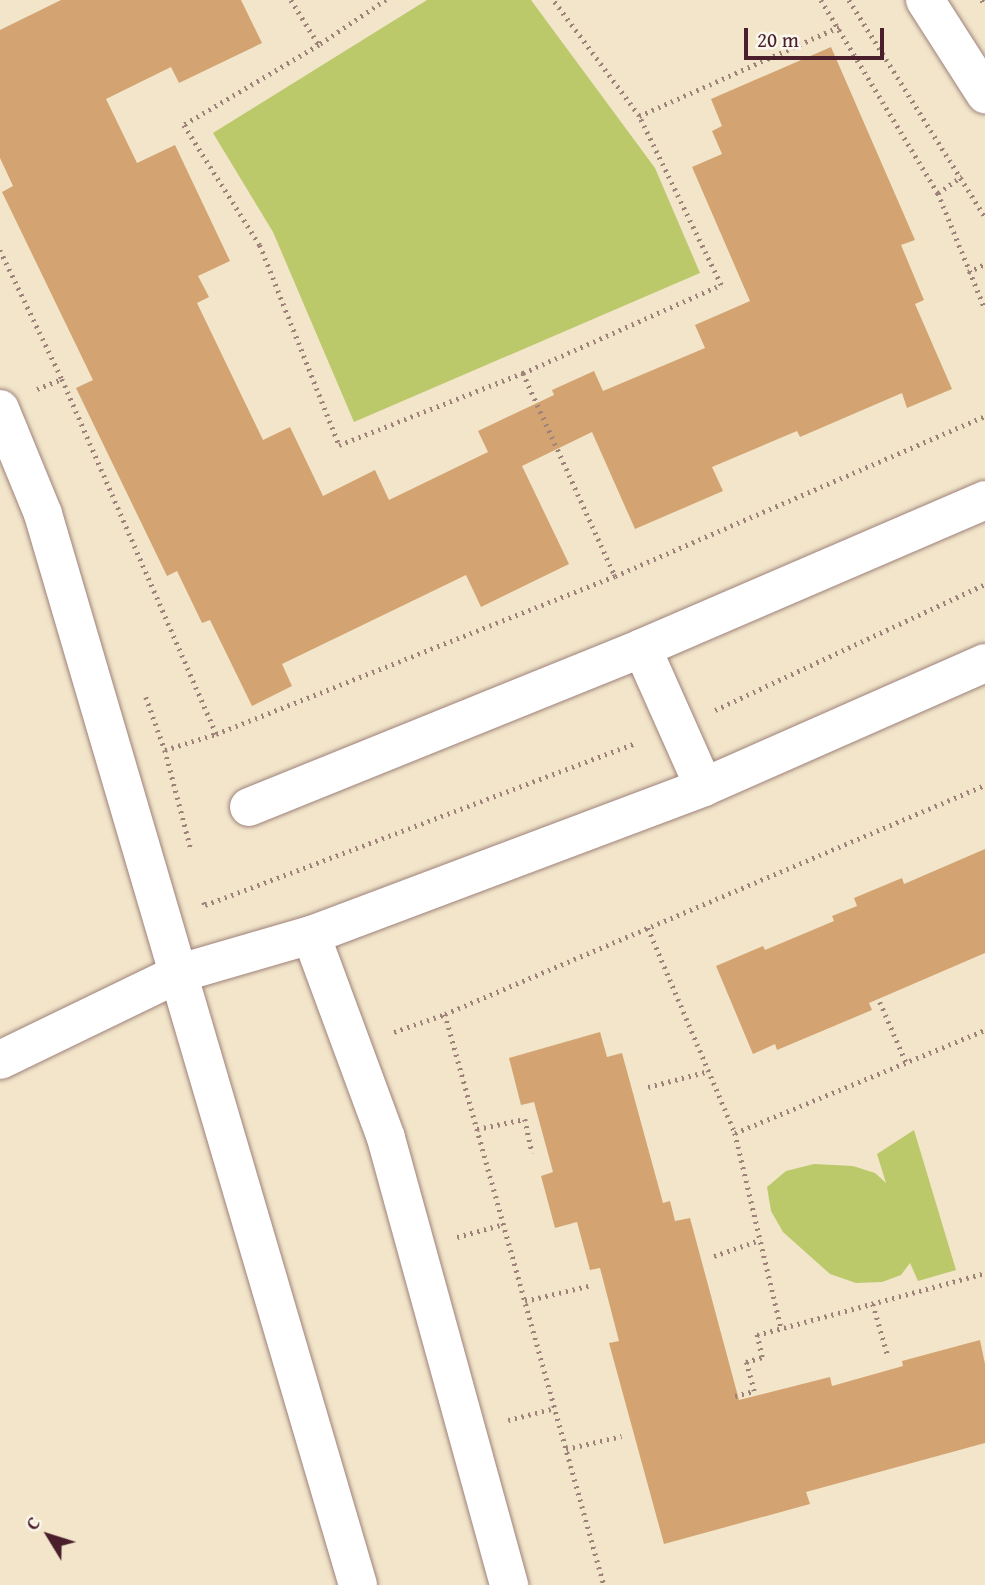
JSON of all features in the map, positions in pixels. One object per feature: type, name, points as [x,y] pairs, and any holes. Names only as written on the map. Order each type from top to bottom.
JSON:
[{"type":"street","points":[[925,0],[985,94]]},
{"type":"street","points":[[0,410],[43,514],[358,1585]]},
{"type":"street","points":[[249,807],[642,648],[985,500]]},
{"type":"street","points":[[642,648],[704,786]]},
{"type":"street","points":[[0,1060],[180,973],[311,935],[704,786],[985,663]]},
{"type":"street","points":[[311,935],[386,1138],[509,1585]]},
{"type":"path","points":[[291,0],[319,45]]},
{"type":"path","points":[[386,0],[319,45],[184,125],[260,244],[339,445],[523,373],[721,285],[639,116],[553,0]]},
{"type":"path","points":[[821,0],[939,192],[968,272],[985,309]]},
{"type":"path","points":[[849,0],[962,176],[985,217]]},
{"type":"path","points":[[982,0],[985,5]]},
{"type":"path","points":[[639,116],[839,27]]},
{"type":"path","points":[[939,192],[962,176]]},
{"type":"path","points":[[0,250],[62,379],[216,734]]},
{"type":"path","points":[[968,272],[985,264]]},
{"type":"path","points":[[523,373],[615,576]]},
{"type":"path","points":[[165,750],[216,734],[615,576],[985,416]]},
{"type":"path","points":[[351,1047],[445,1014],[985,785]]},
{"type":"path","points":[[648,928],[735,1133],[781,1328]]},
{"type":"path","points":[[880,1002],[905,1062]]},
{"type":"path","points":[[445,1014],[604,1585]]},
{"type":"path","points":[[735,1133],[985,1030]]},
{"type":"path","points":[[648,1087],[709,1071]]},
{"type":"path","points":[[477,1129],[524,1119],[532,1153]]},
{"type":"path","points":[[714,1256],[760,1240]]},
{"type":"path","points":[[735,1396],[754,1391],[746,1362],[762,1357],[757,1335],[985,1273]]},
{"type":"path","points":[[525,1301],[588,1286]]},
{"type":"path","points":[[873,1304],[888,1356]]},
{"type":"path","points":[[566,1449],[622,1436]]},
{"type":"green space","points":[[427,0],[531,0],[655,168],[700,273],[354,422],[273,232],[213,133]]},
{"type":"green space","points":[[914,1130],[956,1270],[918,1281],[910,1263],[901,1275],[882,1282],[856,1283],[830,1274],[783,1232],[771,1211],[767,1187],[786,1171],[814,1164],[853,1166],[875,1173],[886,1183],[877,1154]]},
{"type":"building","points":[[61,0],[241,0],[262,43],[179,83],[171,67],[106,99],[137,163],[175,145],[230,261],[198,276],[209,297],[197,303],[263,440],[290,427],[323,496],[375,470],[389,500],[488,452],[478,431],[554,395],[552,390],[594,371],[603,391],[705,348],[695,325],[750,301],[692,167],[722,154],[712,131],[722,126],[711,99],[831,47],[915,240],[901,245],[924,300],[915,304],[952,389],[907,408],[902,393],[800,437],[797,431],[712,467],[723,491],[635,529],[592,432],[522,466],[569,564],[481,607],[466,575],[282,664],[292,686],[252,706],[210,620],[202,623],[177,571],[167,576],[76,388],[93,380],[2,192],[13,186],[0,158],[0,30]]},
{"type":"building","points":[[985,849],[985,953],[869,1003],[872,1010],[777,1050],[775,1044],[753,1054],[716,966],[763,946],[765,950],[834,921],[832,916],[857,906],[854,898],[902,878],[904,884]]},
{"type":"building","points":[[600,1032],[607,1057],[622,1053],[663,1203],[670,1201],[675,1221],[690,1218],[739,1400],[830,1377],[832,1386],[903,1366],[902,1361],[980,1340],[985,1364],[985,1443],[806,1492],[810,1504],[664,1544],[609,1343],[619,1341],[600,1268],[590,1270],[577,1222],[555,1228],[541,1176],[553,1172],[534,1102],[521,1105],[509,1058]]}]
